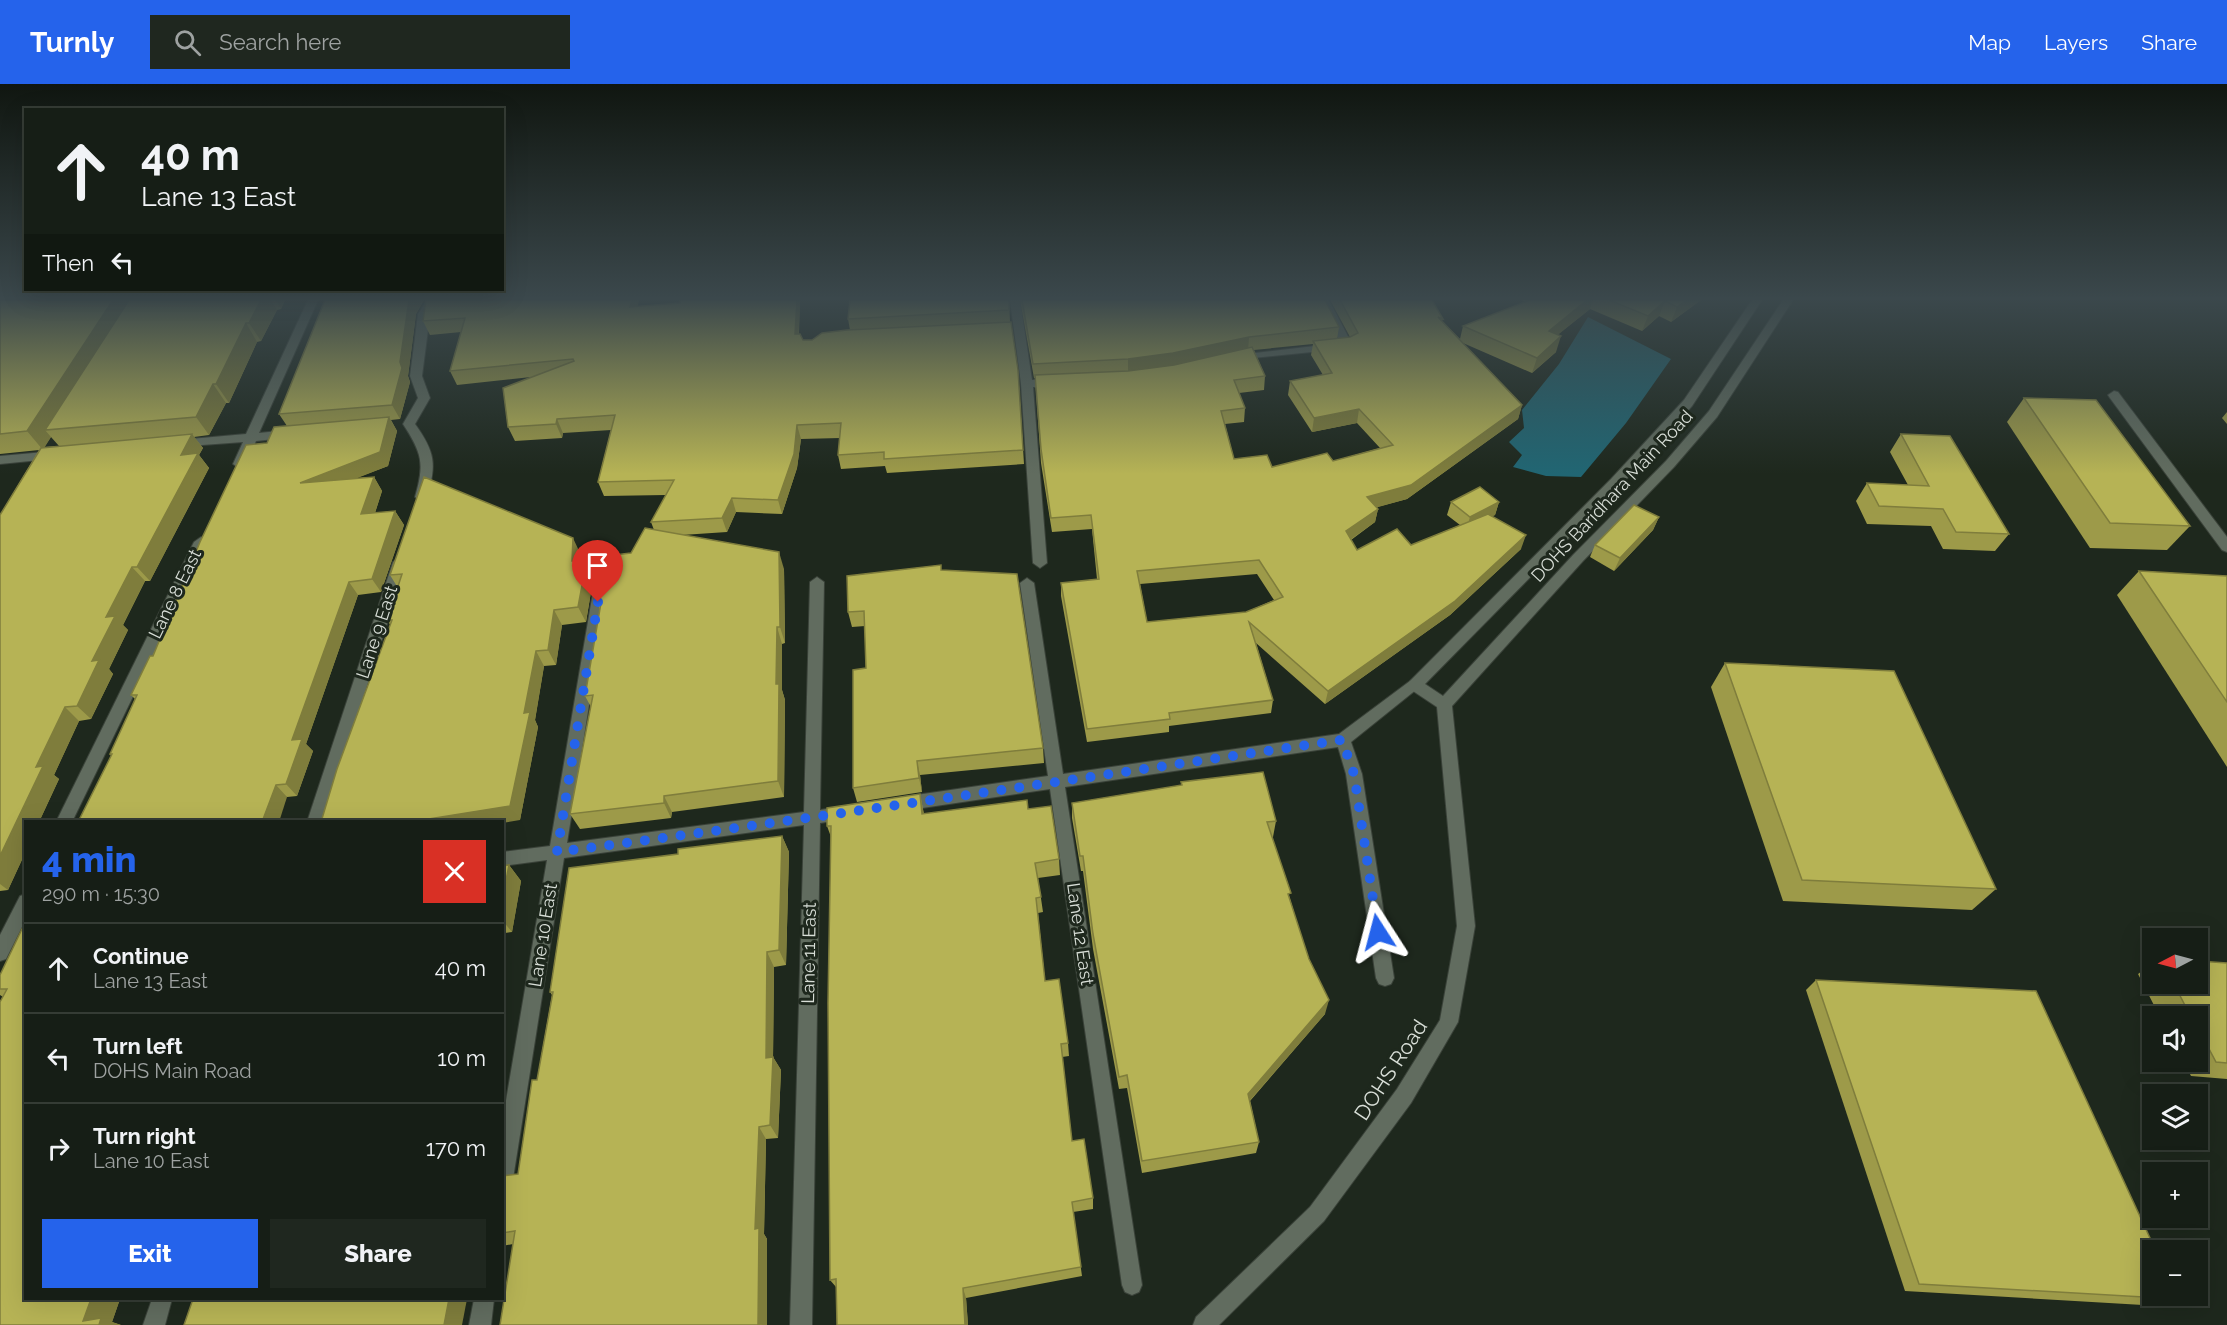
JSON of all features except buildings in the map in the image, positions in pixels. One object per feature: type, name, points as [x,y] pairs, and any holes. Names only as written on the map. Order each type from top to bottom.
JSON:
[{"type":"street","points":[[231,480],[287,358]]},
{"type":"street","points":[[417,511],[429,464],[426,448],[403,424],[424,398],[416,376],[418,358]]},
{"type":"street","points":[[1019,358],[1027,384],[1040,563]]},
{"type":"street","points":[[1227,361],[1240,358]]},
{"type":"street","name":"DOHS Baridhara Main Road","points":[[1342,740],[1415,685],[1616,482],[1688,403],[1718,358]]},
{"type":"street","name":"DOHS Baridhara Main Road","points":[[1444,704],[1578,558],[1670,464],[1713,414],[1750,358]]},
{"type":"street","points":[[1027,384],[1072,382]]},
{"type":"street","points":[[2114,395],[2227,547]]},
{"type":"street","points":[[161,446],[297,434]]},
{"type":"street","points":[[0,460],[50,451],[70,453]]},
{"type":"street","points":[[35,474],[50,451]]},
{"type":"street","name":"Lane 8 East","points":[[65,820],[205,534]]},
{"type":"street","name":"Lane 9 East","points":[[316,820],[406,544]]},
{"type":"street","name":"Lane 10 East","points":[[504,1173],[602,580]]},
{"type":"street","name":"Lane 11 East","points":[[801,1325],[818,582]]},
{"type":"street","name":"Lane 12 East","points":[[1027,583],[1132,1286]]},
{"type":"street","points":[[1415,685],[1444,704]]},
{"type":"street","name":"DOHS Road","points":[[1204,1325],[1317,1214],[1404,1096],[1449,1022],[1466,926],[1444,704]]},
{"type":"street","points":[[882,807],[1342,740],[1354,774],[1385,978]]},
{"type":"street","points":[[504,859],[858,811]]},
{"type":"street","points":[[0,953],[14,920],[24,904]]},
{"type":"street","points":[[154,1325],[162,1300]]},
{"type":"street","points":[[480,1325],[484,1300]]},
{"type":"water","points":[[1563,358],[1671,359],[1626,423],[1581,477],[1546,476],[1513,467],[1522,455],[1509,442],[1524,428],[1522,410]]},
{"type":"route","points":[[598,602],[557,852],[812,818],[1057,780],[1342,740],[1354,774],[1378,932]]}]
